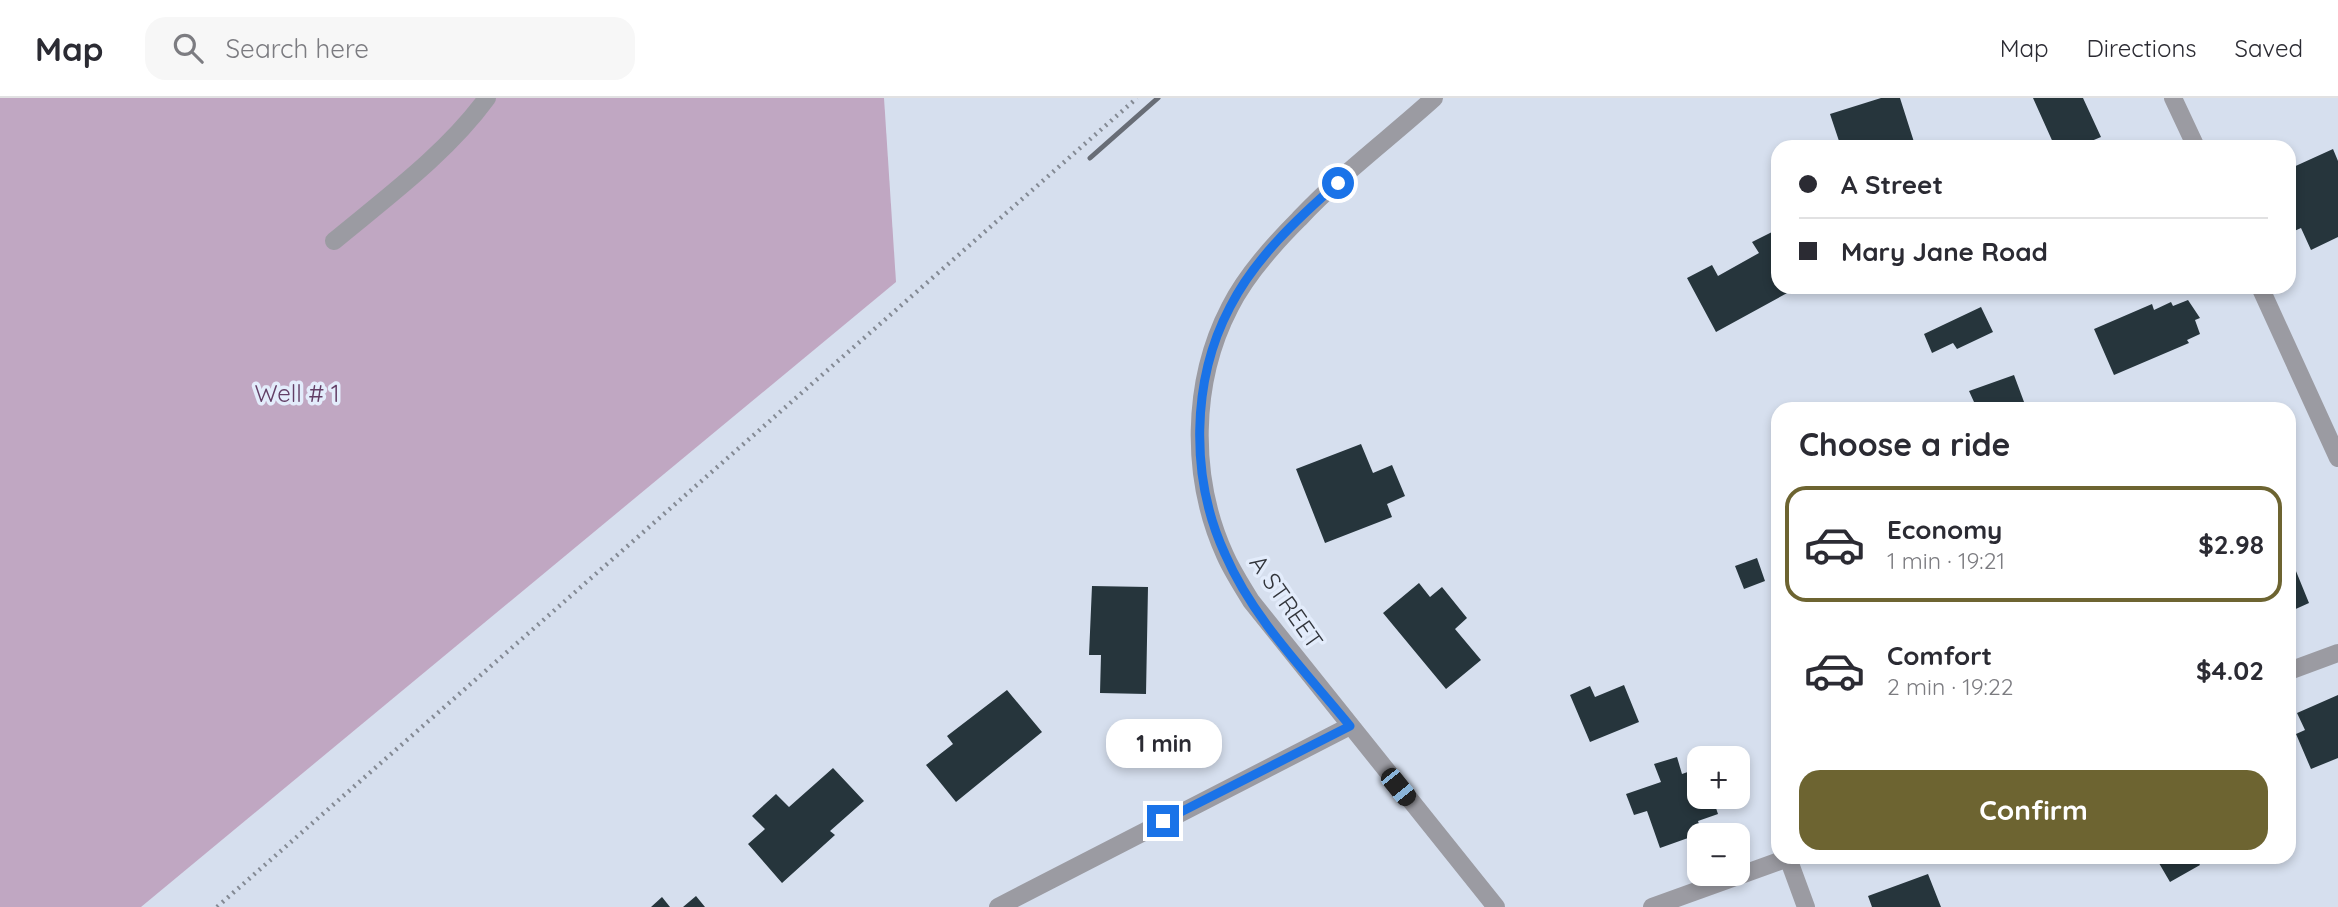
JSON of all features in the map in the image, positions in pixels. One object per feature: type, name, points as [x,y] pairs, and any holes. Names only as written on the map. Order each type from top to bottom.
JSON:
[{"type":"street","points":[[334,241],[408,179],[473,117],[488,98]]},
{"type":"street","name":"A STREET","points":[[1434,98],[1300,217],[1264,257],[1230,305],[1209,356],[1200,408],[1201,456],[1209,512],[1225,555],[1258,611],[1496,907]]},
{"type":"street","points":[[2173,98],[2193,140]]},
{"type":"street","points":[[2263,294],[2338,458]]},
{"type":"street","points":[[2296,668],[2338,653]]},
{"type":"street","points":[[998,907],[1350,726]]},
{"type":"street","points":[[1652,907],[1771,864]]},
{"type":"street","points":[[1790,864],[1806,907]]},
{"type":"path","points":[[217,907],[1137,98]]},
{"type":"green space","name":"Well # 1","points":[[0,98],[884,98],[896,282],[141,907],[0,907]]},
{"type":"building","points":[[1881,98],[1900,98],[1913,140],[1839,140],[1830,114]]},
{"type":"building","points":[[2033,98],[2083,98],[2101,137],[2094,140],[2052,140]]},
{"type":"building","points":[[2333,149],[2338,161],[2338,237],[2311,250],[2301,228],[2296,230],[2296,166]]},
{"type":"building","points":[[1771,232],[1771,294],[1785,294],[1716,332],[1687,278],[1712,265],[1718,276],[1759,253],[1752,242]]},
{"type":"building","points":[[2188,300],[2200,318],[2195,320],[2200,334],[2187,340],[2189,343],[2114,375],[2094,329],[2152,304],[2154,310],[2171,302],[2173,306]]},
{"type":"building","points":[[1981,307],[1993,332],[1957,349],[1953,343],[1932,353],[1924,334]]},
{"type":"building","points":[[2014,375],[2024,402],[1974,402],[1969,391]]},
{"type":"building","points":[[1361,444],[1373,473],[1392,465],[1405,496],[1387,504],[1392,517],[1325,543],[1296,469]]},
{"type":"building","points":[[1757,558],[1765,581],[1744,589],[1735,566]]},
{"type":"building","points":[[2296,571],[2309,603],[2296,609]]},
{"type":"building","points":[[1419,583],[1430,597],[1442,587],[1467,618],[1455,629],[1481,660],[1446,689],[1383,613]]},
{"type":"building","points":[[1092,586],[1148,587],[1146,694],[1100,693],[1101,655],[1089,655]]},
{"type":"building","points":[[1624,685],[1639,722],[1590,742],[1570,695],[1590,686],[1595,697]]},
{"type":"building","points":[[1007,690],[1042,732],[956,802],[926,765],[953,744],[947,736]]},
{"type":"building","points":[[2338,695],[2338,758],[2311,769],[2296,734],[2305,730],[2297,713]]},
{"type":"building","points":[[1677,757],[1682,774],[1687,772],[1687,809],[1716,809],[1718,814],[1699,823],[1687,823],[1687,838],[1660,848],[1647,811],[1634,815],[1626,794],[1661,782],[1654,764]]},
{"type":"building","points":[[833,768],[864,801],[830,831],[835,835],[782,883],[748,844],[765,829],[752,816],[776,794],[789,807]]},
{"type":"building","points":[[2160,864],[2199,864],[2200,865],[2170,882]]},
{"type":"building","points":[[1928,874],[1941,907],[1872,907],[1868,896]]},
{"type":"building","points":[[696,896],[705,907],[683,907]]},
{"type":"building","points":[[662,897],[670,907],[651,907]]},
{"type":"railway","points":[[1090,158],[1158,98]]},
{"type":"route","points":[[1163,821],[1350,726],[1278,639],[1251,601],[1225,555],[1209,512],[1201,456],[1200,408],[1209,356],[1230,305],[1264,257],[1300,217],[1338,183]]}]
